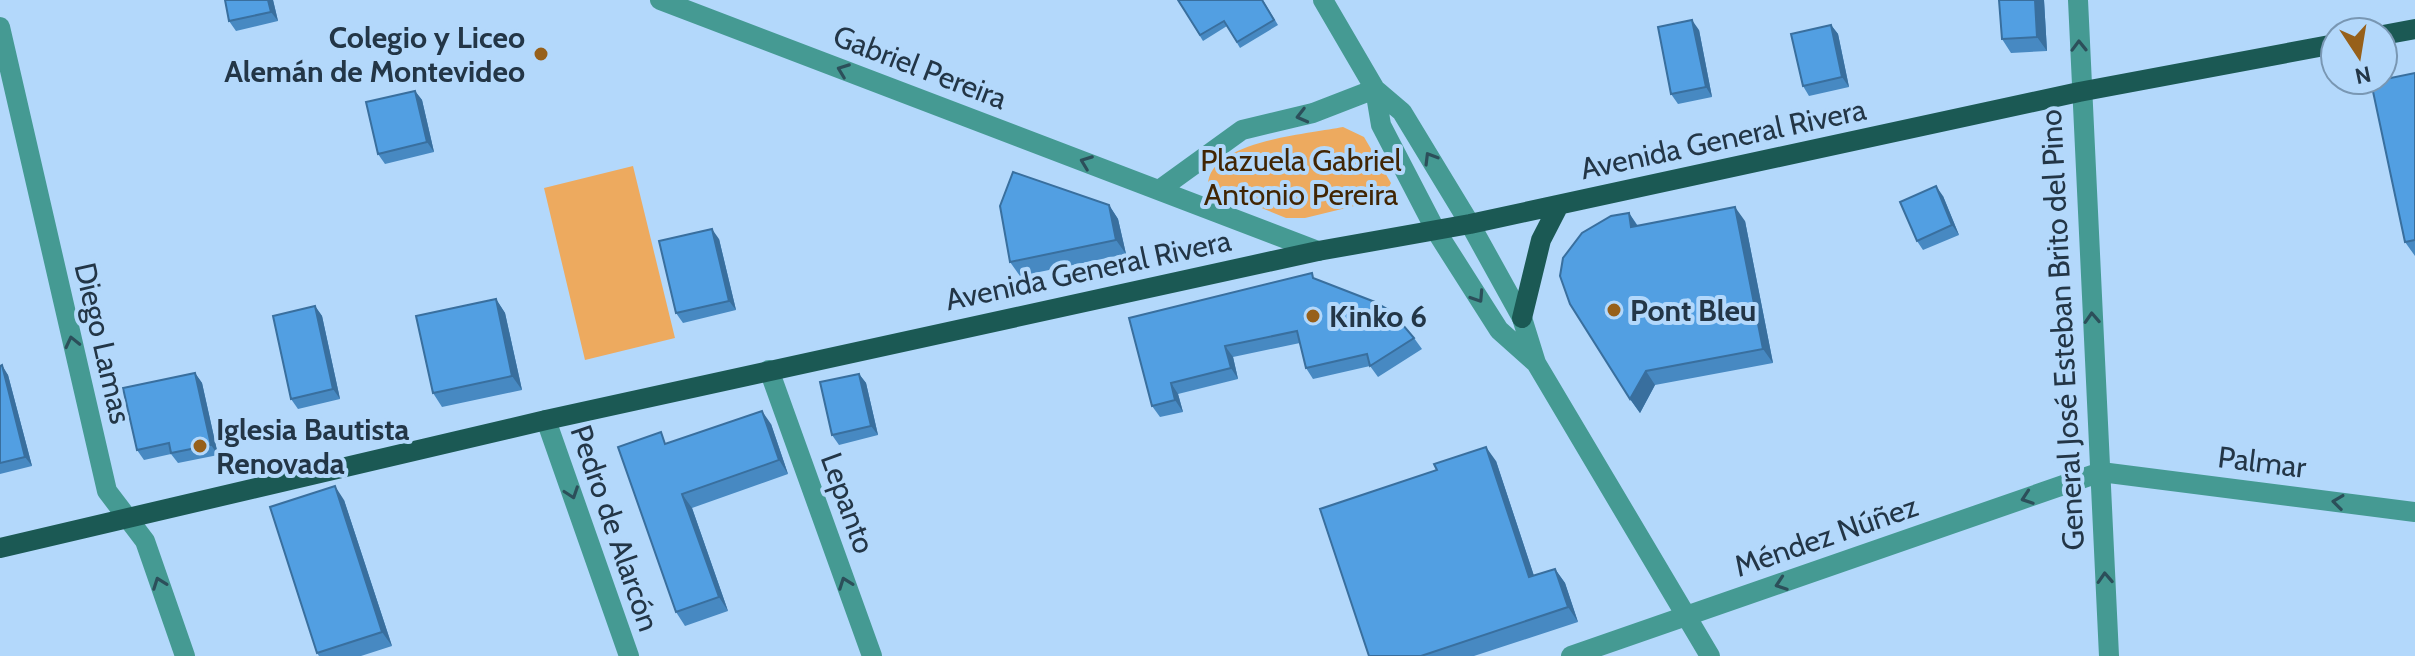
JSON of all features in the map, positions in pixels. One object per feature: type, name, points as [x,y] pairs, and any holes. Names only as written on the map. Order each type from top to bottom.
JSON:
[{"type":"main road","name":"Avenida General Rivera","points":[[0,548],[546,420],[1318,251],[1436,231],[2079,92],[2319,47]]},
{"type":"main road","points":[[1522,318],[1541,240],[1559,205]]},
{"type":"street","name":"Gabriel Pereira","points":[[660,0],[1318,251]]},
{"type":"street","points":[[1323,0],[1375,89],[1402,112],[1470,224],[1522,318],[1536,363],[1710,656]]},
{"type":"street","name":"General José Esteban Brito del Pino","points":[[2078,0],[2079,92],[2109,656]]},
{"type":"street","name":"Diego Lamas","points":[[0,27],[107,491],[145,541],[185,656]]},
{"type":"street","points":[[1159,190],[1242,130],[1313,113],[1375,89]]},
{"type":"street","points":[[1375,89],[1381,125],[1436,231],[1499,330],[1536,363]]},
{"type":"street","name":"Lepanto","points":[[769,370],[872,656]]},
{"type":"street","name":"Pedro de Alarcón","points":[[546,420],[629,656]]},
{"type":"street","name":"Palmar","points":[[2101,472],[2415,512]]},
{"type":"street","name":"Méndez Núñez","points":[[1571,656],[2101,472]]},
{"type":"green space","name":"Plazuela Gabriel Antonio Pereira","points":[[1343,127],[1364,137],[1391,183],[1383,199],[1305,218],[1286,218],[1208,186],[1212,171],[1241,149],[1285,137]]},
{"type":"green space","points":[[633,166],[675,338],[585,360],[544,188]]},
{"type":"building","points":[[225,0],[268,0],[271,12],[229,21]]},
{"type":"building","points":[[1178,0],[1262,0],[1274,20],[1237,42],[1224,21],[1200,35]]},
{"type":"building","points":[[1999,0],[2035,0],[2037,37],[2002,39]]},
{"type":"building","points":[[1692,20],[1706,87],[1671,94],[1658,27]]},
{"type":"building","points":[[1831,25],[1842,77],[1803,86],[1791,34]]},
{"type":"building","points":[[2415,73],[2415,240],[2405,242],[2374,96],[2399,96],[2399,76]]},
{"type":"building","points":[[415,91],[427,142],[378,154],[366,102]]},
{"type":"building","points":[[1013,172],[1109,205],[1116,240],[1010,262],[1000,206]]},
{"type":"building","points":[[1936,186],[1952,225],[1917,241],[1900,202]]},
{"type":"building","points":[[1735,207],[1763,349],[1646,371],[1630,399],[1570,304],[1560,276],[1563,258],[1582,233],[1611,216],[1629,213],[1631,227]]},
{"type":"building","points":[[712,229],[729,301],[676,313],[659,241]]},
{"type":"building","points":[[1312,273],[1313,278],[1375,302],[1392,312],[1414,338],[1370,366],[1367,354],[1306,368],[1297,331],[1225,346],[1231,368],[1171,383],[1175,400],[1152,406],[1129,318]]},
{"type":"building","points":[[496,299],[512,376],[433,393],[416,316]]},
{"type":"building","points":[[315,306],[333,389],[291,399],[273,316]]},
{"type":"building","points":[[0,366],[25,457],[0,463]]},
{"type":"building","points":[[195,373],[211,445],[171,453],[169,443],[137,450],[123,388]]},
{"type":"building","points":[[859,374],[871,426],[832,435],[820,382]]},
{"type":"building","points":[[762,411],[779,460],[682,494],[719,597],[676,612],[618,447],[661,432],[665,444]]},
{"type":"building","points":[[1486,447],[1529,577],[1555,569],[1568,607],[1421,656],[1369,656],[1320,509],[1437,470],[1434,464]]},
{"type":"building","points":[[335,486],[382,632],[317,653],[270,507]]},
{"type":"place","name":"Colegio y Liceo Alemán de Montevideo","points":[[541,54]]},
{"type":"place","name":"Pont Bleu","points":[[1614,310]]},
{"type":"place","name":"Kinko 6","points":[[1313,316]]},
{"type":"place","name":"Iglesia Bautista Renovada","points":[[200,446]]}]
